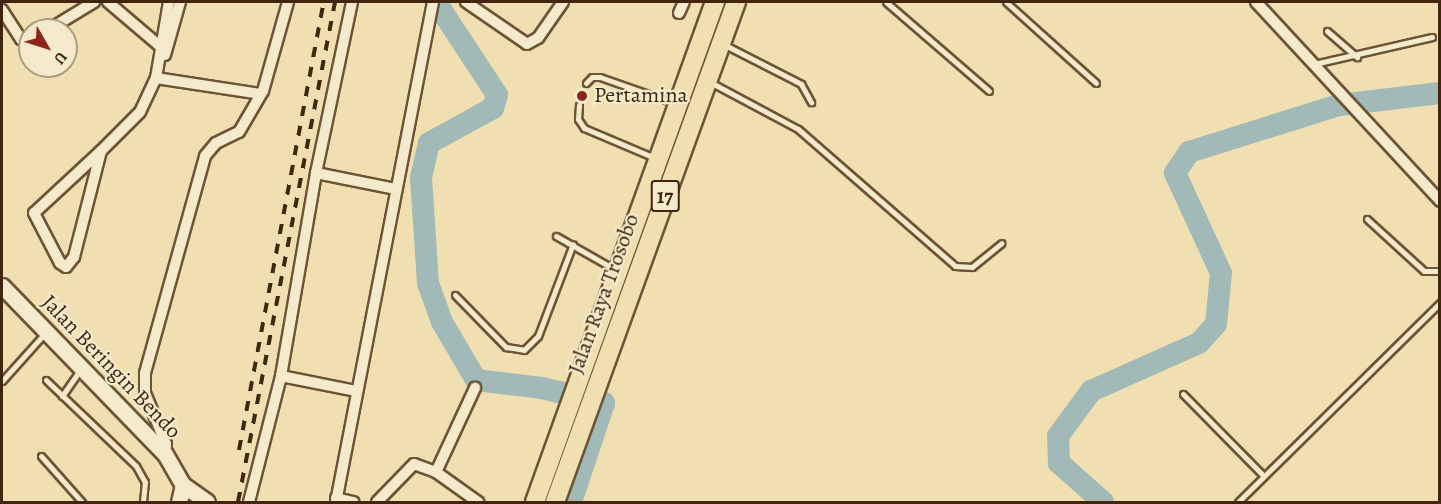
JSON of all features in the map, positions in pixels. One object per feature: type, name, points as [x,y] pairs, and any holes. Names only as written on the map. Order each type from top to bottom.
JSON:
[{"type":"highway","name":"Jalan Raya Trosobo","points":[[555,502],[583,396],[620,272],[715,2]]},
{"type":"highway","name":"Jalan Raya Trosobo","points":[[536,502],[583,396],[736,2]]},
{"type":"street","points":[[68,18],[94,2]]},
{"type":"street","points":[[108,2],[163,48]]},
{"type":"street","points":[[100,151],[74,257],[66,267],[60,263],[34,213],[140,112],[156,78],[160,63],[169,2]]},
{"type":"street","points":[[163,48],[180,2]]},
{"type":"street","points":[[165,454],[166,444],[144,393],[145,373],[205,156],[216,143],[239,132],[260,94],[288,2]]},
{"type":"street","points":[[249,502],[281,376],[316,173],[352,2]]},
{"type":"street","points":[[466,2],[527,44],[538,38],[563,2]]},
{"type":"street","points":[[679,13],[684,2]]},
{"type":"street","points":[[1256,2],[1440,201]]},
{"type":"street","points":[[354,502],[336,500],[432,5]]},
{"type":"street","points":[[2,10],[18,34]]},
{"type":"street","points":[[156,78],[260,94]]},
{"type":"street","points":[[316,173],[396,189]]},
{"type":"street","name":"Jalan Beringin Bendo","points":[[2,286],[165,454],[183,485]]},
{"type":"street","points":[[281,376],[356,391]]},
{"type":"street","points":[[436,472],[475,388]]},
{"type":"street","points":[[377,502],[414,464],[436,472],[478,502]]},
{"type":"street","points":[[179,502],[183,485],[207,502]]},
{"type":"lane","points":[[886,2],[989,91]]},
{"type":"lane","points":[[1006,2],[1096,83]]},
{"type":"lane","points":[[1327,31],[1357,57]]},
{"type":"lane","points":[[1314,64],[1357,57],[1432,37]]},
{"type":"lane","points":[[721,44],[801,84],[808,90],[811,102]]},
{"type":"lane","points":[[586,82],[591,77],[600,77],[679,104]]},
{"type":"lane","points":[[707,81],[798,129],[955,266],[972,267],[1002,243]]},
{"type":"lane","points":[[579,105],[578,119],[584,128],[660,160]]},
{"type":"lane","points":[[1367,219],[1424,272],[1440,271]]},
{"type":"lane","points":[[556,236],[620,272]]},
{"type":"lane","points":[[455,295],[506,347],[524,350],[538,336],[573,244]]},
{"type":"lane","points":[[1238,502],[1440,303]]},
{"type":"lane","points":[[2,381],[46,332]]},
{"type":"lane","points":[[62,396],[81,369]]},
{"type":"lane","points":[[46,380],[136,466],[145,482],[143,502]]},
{"type":"lane","points":[[1183,394],[1264,476]]},
{"type":"lane","points":[[41,456],[82,502]]},
{"type":"waterway","points":[[436,2],[497,95],[493,108],[429,143],[421,178],[428,283],[442,322],[476,380],[542,388],[604,403],[571,502]]},
{"type":"waterway","points":[[1103,502],[1059,463],[1058,436],[1091,391],[1199,343],[1216,324],[1221,273],[1175,173],[1189,152],[1339,105],[1440,93]]},
{"type":"railway","points":[[239,450],[324,2]]},
{"type":"railway","points":[[238,502],[335,2]]},
{"type":"place","name":"Pertamina","points":[[582,96]]}]
